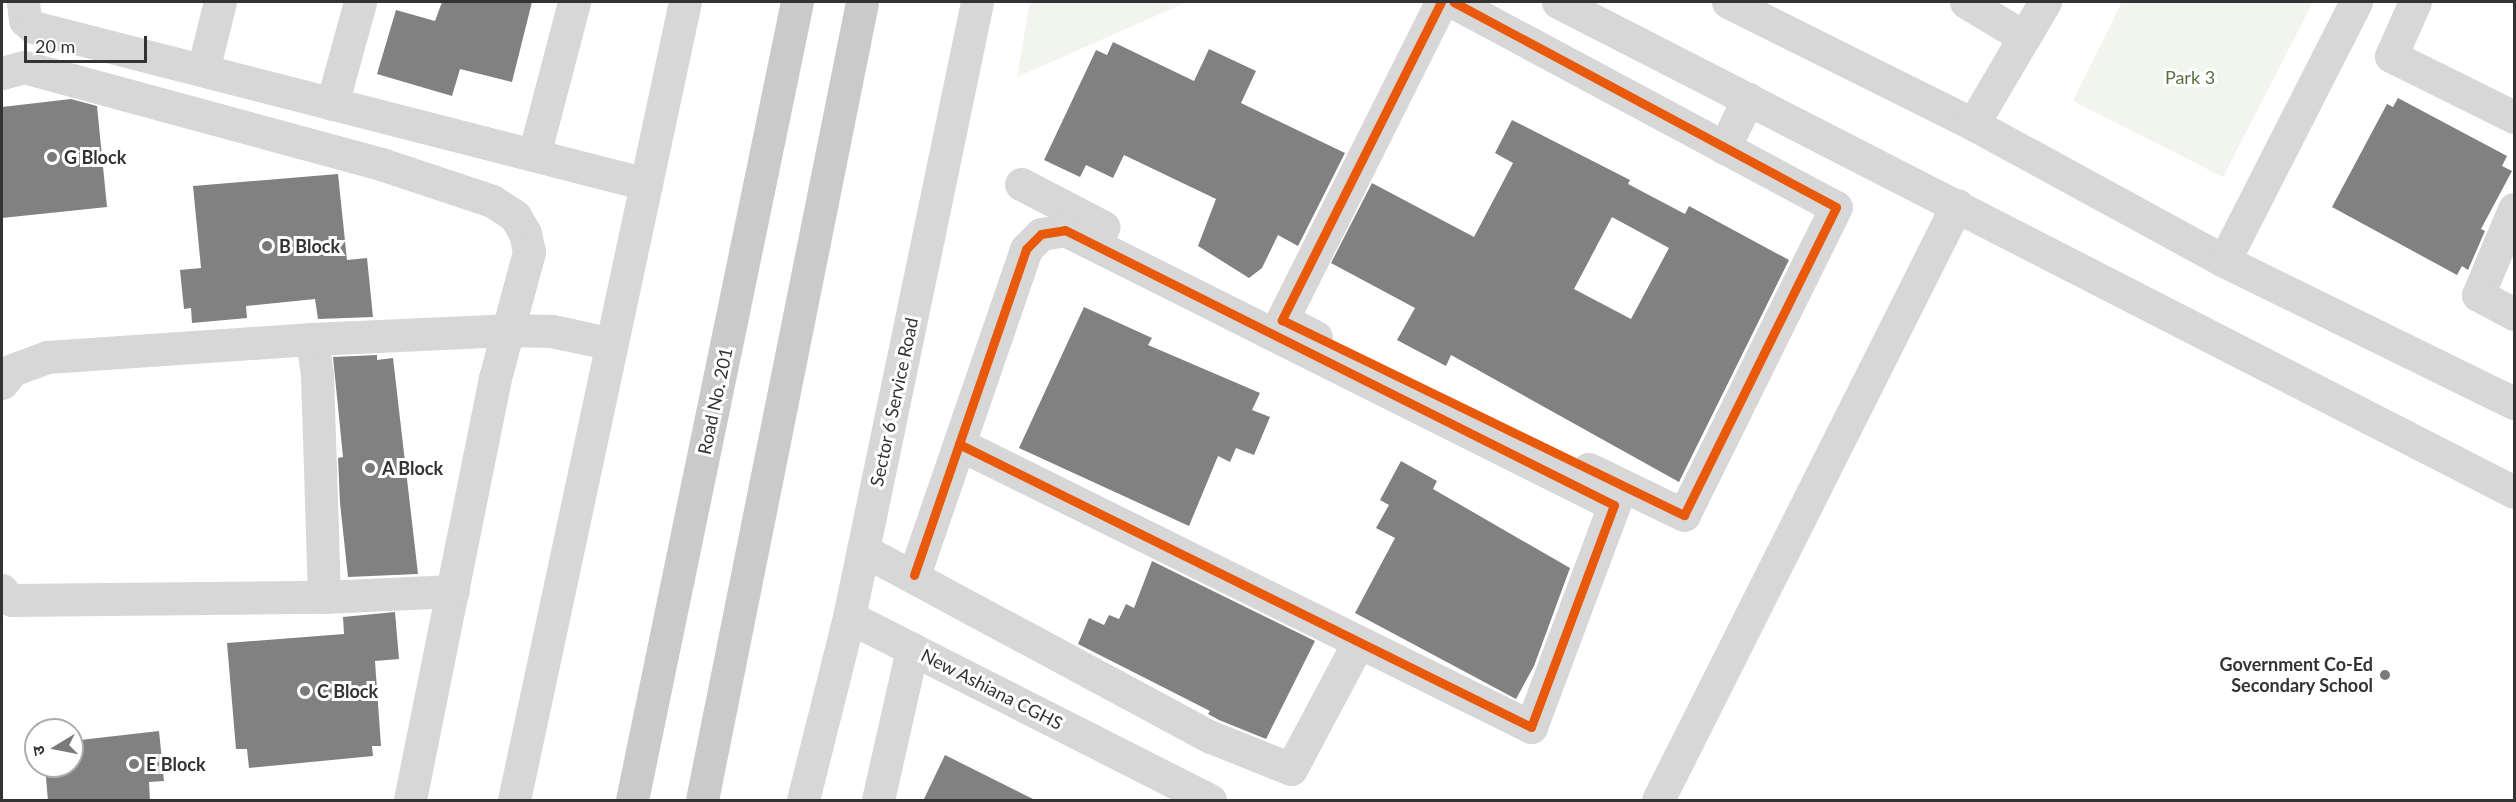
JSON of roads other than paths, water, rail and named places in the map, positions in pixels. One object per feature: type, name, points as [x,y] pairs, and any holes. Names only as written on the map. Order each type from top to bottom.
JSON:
[{"type":"main road","name":"Road No. 201","points":[[632,801],[797,2]]},
{"type":"main road","points":[[702,801],[862,2]]},
{"type":"street","points":[[23,2],[24,20],[33,27],[646,184]]},
{"type":"street","points":[[203,70],[220,2]]},
{"type":"street","points":[[332,104],[360,2]]},
{"type":"street","points":[[534,156],[574,2]]},
{"type":"street","points":[[514,801],[685,2]]},
{"type":"street","name":"Sector 6 Service Road","points":[[803,801],[849,617],[977,2]]},
{"type":"street","points":[[1281,320],[1441,2]]},
{"type":"street","points":[[1021,184],[1281,320],[1684,515],[1836,207],[1453,2]]},
{"type":"street","points":[[1558,2],[2514,492]]},
{"type":"street","points":[[1728,2],[1973,124],[2224,261],[2514,403]]},
{"type":"street","points":[[1966,2],[2024,37]]},
{"type":"street","points":[[1973,124],[2045,2]]},
{"type":"street","points":[[2224,261],[2356,2]]},
{"type":"street","points":[[2415,2],[2391,56],[2514,117]]},
{"type":"street","points":[[2,73],[24,68],[46,73],[384,165],[492,201],[515,216],[529,252],[508,330],[410,801]]},
{"type":"street","points":[[1724,148],[1748,99]]},
{"type":"street","points":[[1658,801],[1957,205]]},
{"type":"street","points":[[2514,209],[2478,295],[2514,314]]},
{"type":"street","points":[[914,575],[959,444],[1026,249],[1041,234],[1065,230],[1614,505],[1531,727],[959,444]]},
{"type":"street","points":[[2,383],[12,370],[47,357],[312,339],[508,330],[552,331],[612,344]]},
{"type":"street","points":[[312,339],[316,374],[324,597]]},
{"type":"street","points":[[863,550],[914,575],[1211,737],[1291,769],[1358,643]]},
{"type":"street","points":[[2,594],[12,600],[324,597],[453,591]]},
{"type":"street","points":[[849,617],[912,649]]},
{"type":"street","name":"New Ashiana CGHS","points":[[878,801],[912,649],[1210,801]]},
{"type":"place","name":"G Block","points":[[52,157]]},
{"type":"place","name":"B Block","points":[[267,246]]},
{"type":"place","name":"A Block","points":[[370,468]]},
{"type":"place","name":"Government Co-Ed Secondary School","points":[[2385,675]]},
{"type":"place","name":"C Block","points":[[305,691]]},
{"type":"place","name":"E Block","points":[[134,764]]},
{"type":"park label","name":"Park 3","points":[[2190,77]]}]
